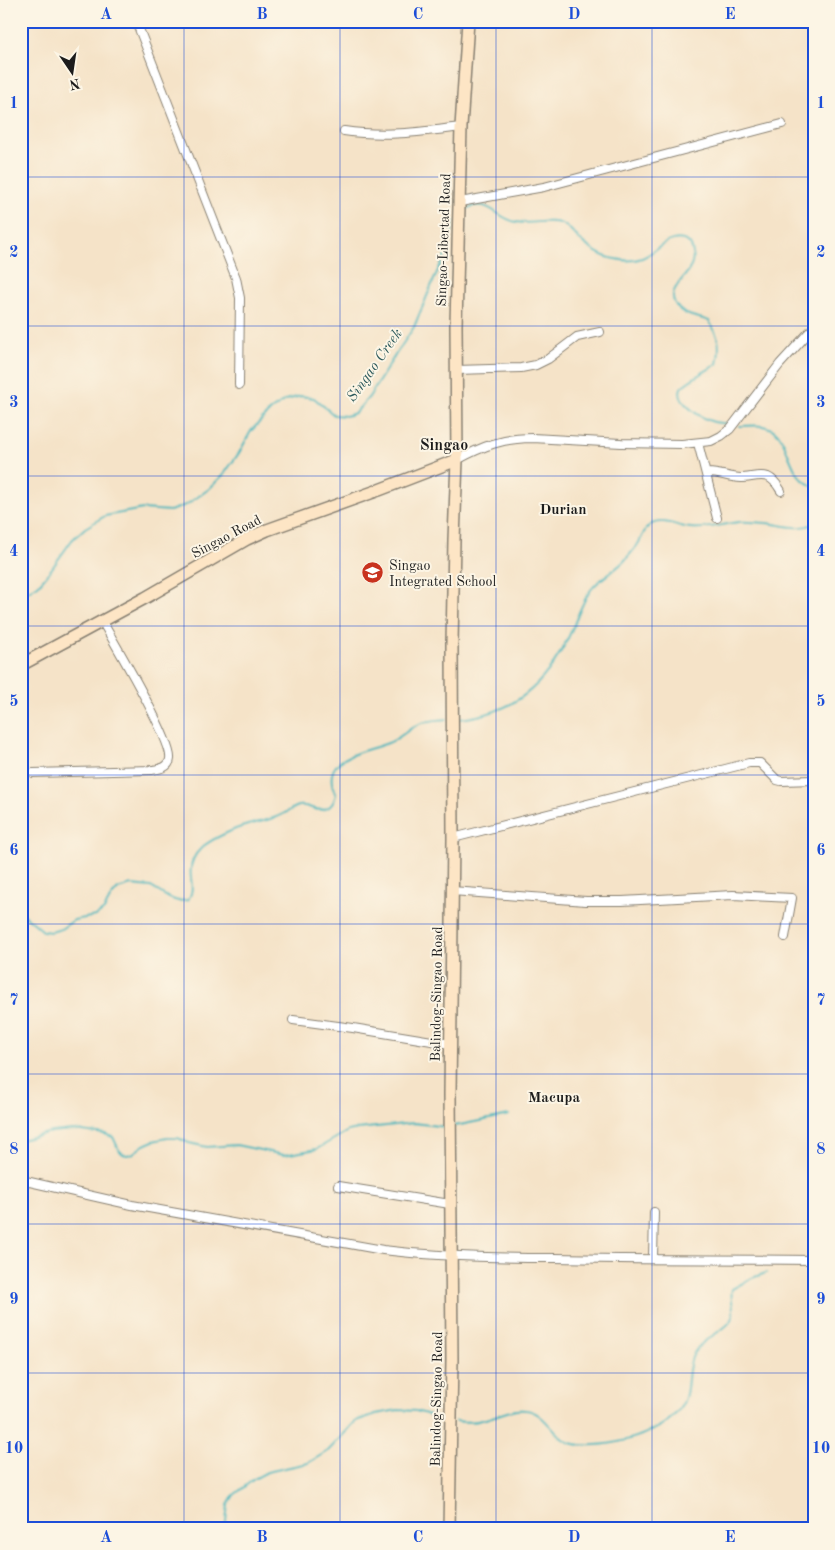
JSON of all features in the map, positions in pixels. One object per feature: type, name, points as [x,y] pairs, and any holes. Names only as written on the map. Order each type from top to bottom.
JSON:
[{"type":"street","points":[[136,21],[236,278],[240,298],[239,385]]},
{"type":"street","name":"Singao-Libertad Road","points":[[457,460],[456,370],[461,128],[468,21]]},
{"type":"street","points":[[460,202],[544,186],[782,124]]},
{"type":"street","points":[[344,131],[384,134],[461,128]]},
{"type":"street","points":[[457,460],[487,445],[517,438],[653,444],[698,443],[711,440],[721,436],[730,429],[780,364],[814,327]]},
{"type":"street","points":[[456,370],[521,368],[536,365],[548,360],[577,337],[600,332]]},
{"type":"street","points":[[698,443],[716,518]]},
{"type":"street","name":"Singao Road","points":[[21,665],[102,622],[254,536],[457,460]]},
{"type":"street","name":"Balindog-Singao Road","points":[[449,1529],[452,1360],[450,1044],[453,838],[453,578],[457,460]]},
{"type":"street","points":[[706,473],[713,472],[740,478],[770,477],[782,491]]},
{"type":"street","points":[[33,773],[152,770],[164,767],[168,763],[169,753],[158,725],[102,622]]},
{"type":"street","points":[[453,838],[749,763],[760,763],[777,780],[814,780]]},
{"type":"street","points":[[452,891],[586,901],[733,895],[792,898],[785,937]]},
{"type":"street","points":[[293,1020],[450,1044]]},
{"type":"street","points":[[21,1180],[203,1219],[383,1250],[450,1256],[599,1260],[814,1260]]},
{"type":"street","points":[[338,1186],[450,1204]]},
{"type":"street","points":[[653,1259],[654,1212]]},
{"type":"waterway","name":"Singao Creek","points":[[464,210],[479,205],[516,222],[557,222],[571,230],[594,251],[618,260],[627,261],[642,258],[674,240],[680,239],[688,242],[693,251],[692,263],[673,293],[673,298],[675,304],[683,312],[709,321],[717,337],[719,352],[717,364],[683,386],[680,393],[686,404],[697,414],[714,422],[729,424]]},
{"type":"waterway","name":"Singao Creek","points":[[21,596],[38,585],[72,540],[85,528],[105,516],[143,509],[170,511],[186,505],[209,489],[224,474],[239,453],[251,431],[271,410],[286,400],[301,396],[314,398],[334,415],[346,416],[355,413],[369,397],[414,327],[446,254],[454,221]]},
{"type":"waterway","name":"Singao Creek","points":[[739,426],[763,426],[775,431],[782,439],[797,473],[814,487]]},
{"type":"waterway","points":[[457,719],[477,716],[511,704],[538,683],[560,654],[590,591],[626,559],[650,525],[665,522],[686,527],[709,528],[746,522],[803,527],[814,523]]},
{"type":"waterway","points":[[21,912],[43,931],[51,932],[61,929],[74,920],[96,916],[104,910],[118,889],[131,885],[151,887],[178,901],[188,900],[192,889],[191,869],[193,861],[196,854],[208,843],[223,834],[279,816],[299,806],[319,810],[329,807],[336,795],[332,782],[333,772],[338,764],[346,758],[392,741],[420,723],[447,719]]},
{"type":"waterway","points":[[455,1126],[509,1115]]},
{"type":"waterway","points":[[21,1140],[51,1132],[73,1130],[105,1134],[113,1137],[119,1150],[127,1155],[153,1141],[167,1138],[178,1138],[189,1143],[207,1147],[236,1145],[284,1155],[317,1149],[348,1131],[358,1129],[414,1123],[446,1127]]},
{"type":"waterway","points":[[456,1421],[475,1422],[509,1411],[526,1410],[540,1416],[567,1441],[574,1444],[587,1445],[619,1442],[651,1431],[677,1413],[684,1401],[690,1364],[698,1347],[731,1320],[733,1315],[732,1289],[766,1273]]},
{"type":"waterway","points":[[225,1529],[228,1505],[234,1495],[254,1479],[267,1472],[308,1463],[328,1451],[356,1421],[376,1414],[398,1410],[416,1411],[446,1420]]},
{"type":"place","name":"Singao Integrated School","points":[[373,573]]},
{"type":"district","name":"Singao","points":[[444,444]]},
{"type":"district","name":"Durian","points":[[563,509]]},
{"type":"district","name":"Macupa","points":[[554,1097]]}]
